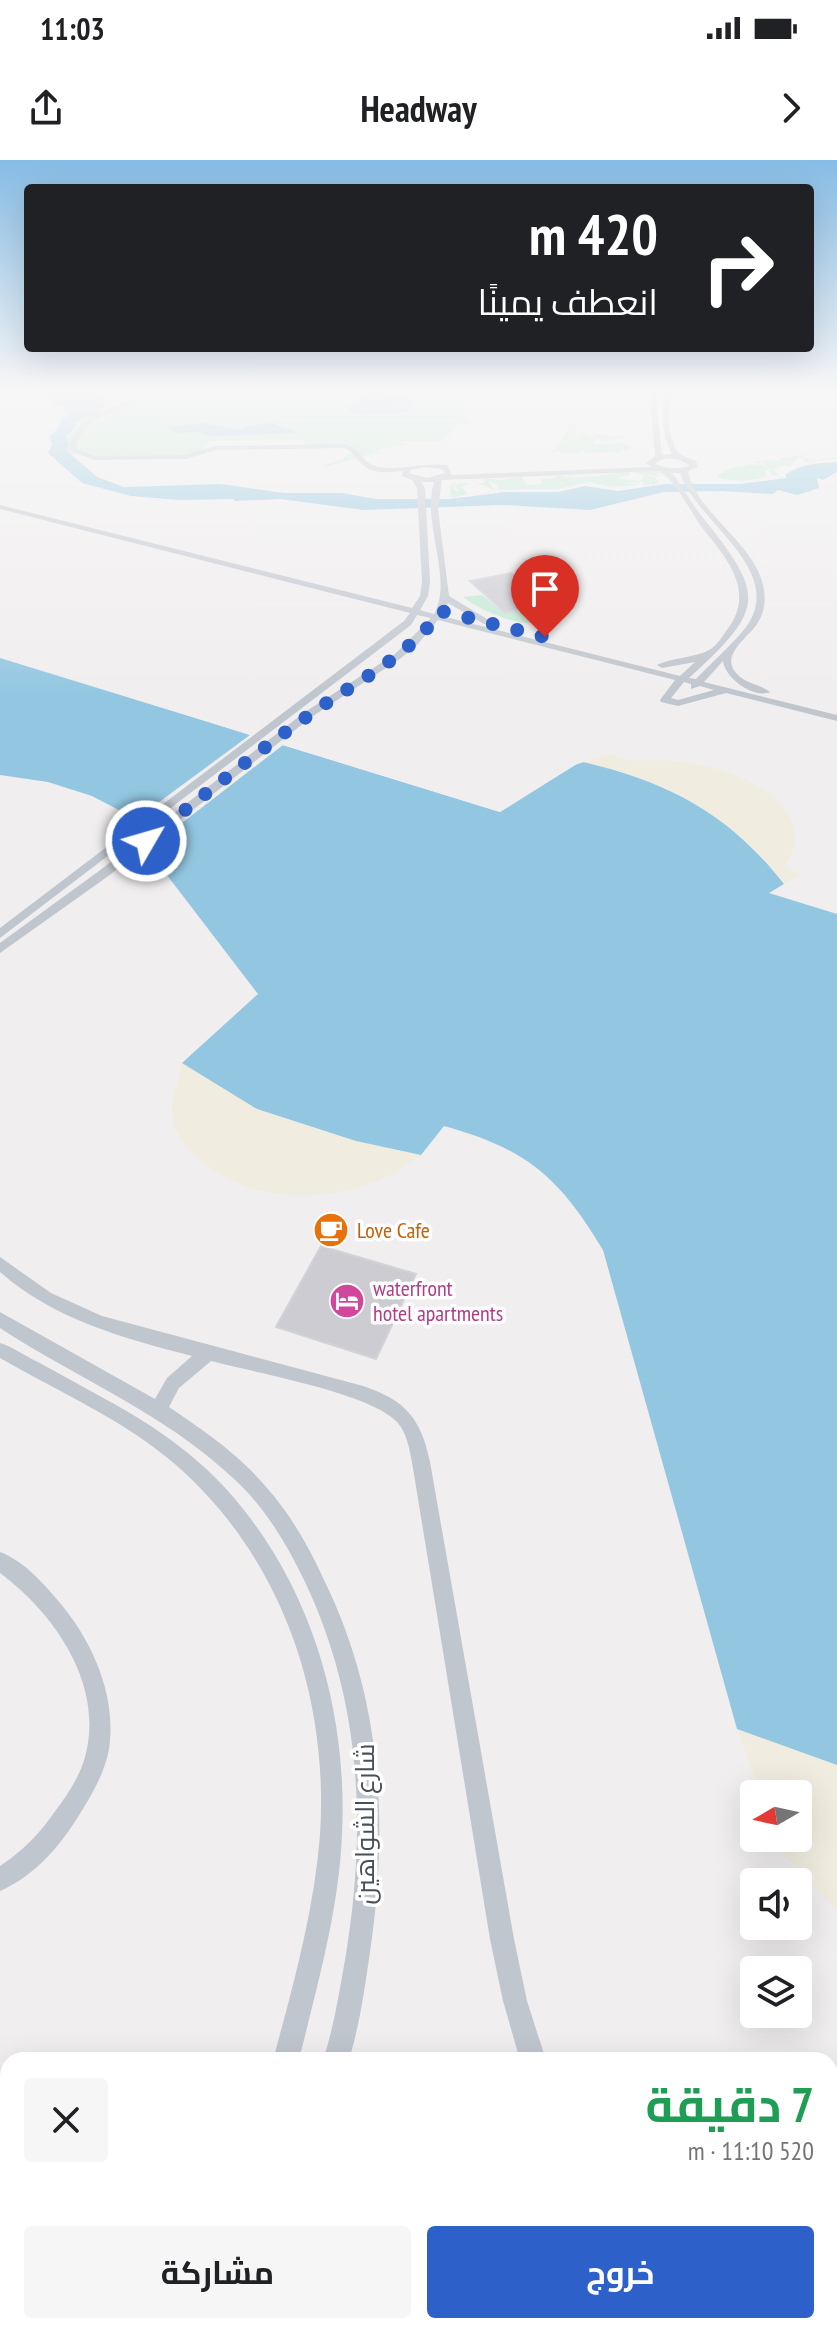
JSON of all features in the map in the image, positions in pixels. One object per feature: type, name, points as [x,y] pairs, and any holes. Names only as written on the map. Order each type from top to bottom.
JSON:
[{"type":"street","points":[[410,646],[428,611],[420,491]]},
{"type":"street","points":[[437,491],[435,509],[446,598]]},
{"type":"street","points":[[679,491],[731,555],[743,581],[744,602],[740,616],[715,649],[665,700],[675,704],[711,692],[731,691]]},
{"type":"street","points":[[681,701],[729,651],[756,618],[760,606],[759,585],[748,559],[694,491]]},
{"type":"street","points":[[0,500],[398,600],[498,632],[837,710]]},
{"type":"street","points":[[0,507],[376,601],[487,622],[662,665],[687,676]]},
{"type":"street","points":[[398,600],[418,593],[426,570]]},
{"type":"street","points":[[0,934],[446,598]]},
{"type":"street","points":[[446,598],[487,622]]},
{"type":"street","points":[[376,601],[399,616],[402,621],[397,634]]},
{"type":"street","points":[[327,703],[340,689],[420,626],[428,611]]},
{"type":"street","points":[[0,949],[99,877],[310,713],[410,646],[441,631],[498,632]]},
{"type":"street","points":[[662,665],[690,661],[715,649]]},
{"type":"street","points":[[729,651],[726,665],[729,673],[765,692]]},
{"type":"street","points":[[627,664],[652,675],[673,690]]},
{"type":"street","points":[[702,679],[731,691],[837,718]]},
{"type":"street","points":[[0,1263],[34,1291],[71,1312],[110,1327],[363,1393],[391,1406],[411,1424],[421,1462],[505,1954],[531,2052]]},
{"type":"street","name":"شارع الشواهين","points":[[0,1319],[158,1410],[242,1474],[271,1506],[320,1588],[337,1627],[358,1693],[370,1791],[369,1860],[363,1929],[340,2052]]},
{"type":"street","name":"شارع الشواهين","points":[[0,1350],[145,1432],[181,1458],[211,1485],[270,1558],[295,1610],[318,1680],[325,1719],[331,1768],[331,1821],[318,1922],[288,2052]]},
{"type":"street","points":[[158,1410],[173,1383],[208,1353]]},
{"type":"street","points":[[0,1561],[54,1610],[89,1671],[99,1714],[98,1750],[78,1797],[51,1837],[16,1870],[0,1879]]},
{"type":"green space","points":[[450,491],[468,494],[451,498]]},
{"type":"green space","points":[[536,579],[566,602],[541,622],[511,620],[463,597],[482,595],[505,613],[547,603],[525,583]]},
{"type":"sand","points":[[610,754],[633,760],[704,766],[752,783],[778,802],[788,815],[794,828],[795,842],[784,867],[802,874],[784,884],[741,838],[696,804],[644,780],[583,762]]},
{"type":"sand","points":[[182,1063],[258,1109],[356,1141],[421,1155],[384,1178],[339,1192],[291,1195],[244,1186],[222,1176],[203,1162],[178,1133],[172,1111]]},
{"type":"sand","points":[[737,1729],[837,1765],[837,1911],[812,1884],[812,1868],[797,1868],[782,1852],[812,1852],[812,1780],[755,1780]]},
{"type":"water","points":[[114,491],[273,491],[342,493],[376,499],[450,499],[505,492],[697,491],[664,492],[590,510],[502,505],[364,510],[280,499],[179,500]]},
{"type":"water","points":[[727,491],[776,491],[773,494]]},
{"type":"water","points":[[783,491],[808,491],[797,495]]},
{"type":"water","points":[[0,658],[500,812],[577,764],[583,762],[614,770],[670,791],[719,820],[763,859],[784,884],[769,893],[837,914],[837,1765],[737,1729],[603,1250],[571,1203],[538,1169],[498,1145],[473,1135],[444,1126],[421,1155],[356,1141],[257,1109],[182,1063],[258,994],[160,866],[134,818],[92,796],[48,782],[0,775]]},
{"type":"pier","points":[[0,656],[499,808],[559,770],[586,759],[591,760],[574,765],[500,812],[283,745],[147,850],[132,822],[250,735]]},
{"type":"building","points":[[511,573],[548,603],[505,613],[470,581]]},
{"type":"building","name":"waterfront hotel apartments","points":[[321,1246],[416,1274],[376,1359],[276,1327]]},
{"type":"place","name":"Love Cafe","points":[[331,1230]]},
{"type":"place","name":"waterfront hotel apartments","points":[[347,1301]]},
{"type":"route","points":[[146,841],[310,713],[367,678],[410,646],[441,611],[545,637]]}]
